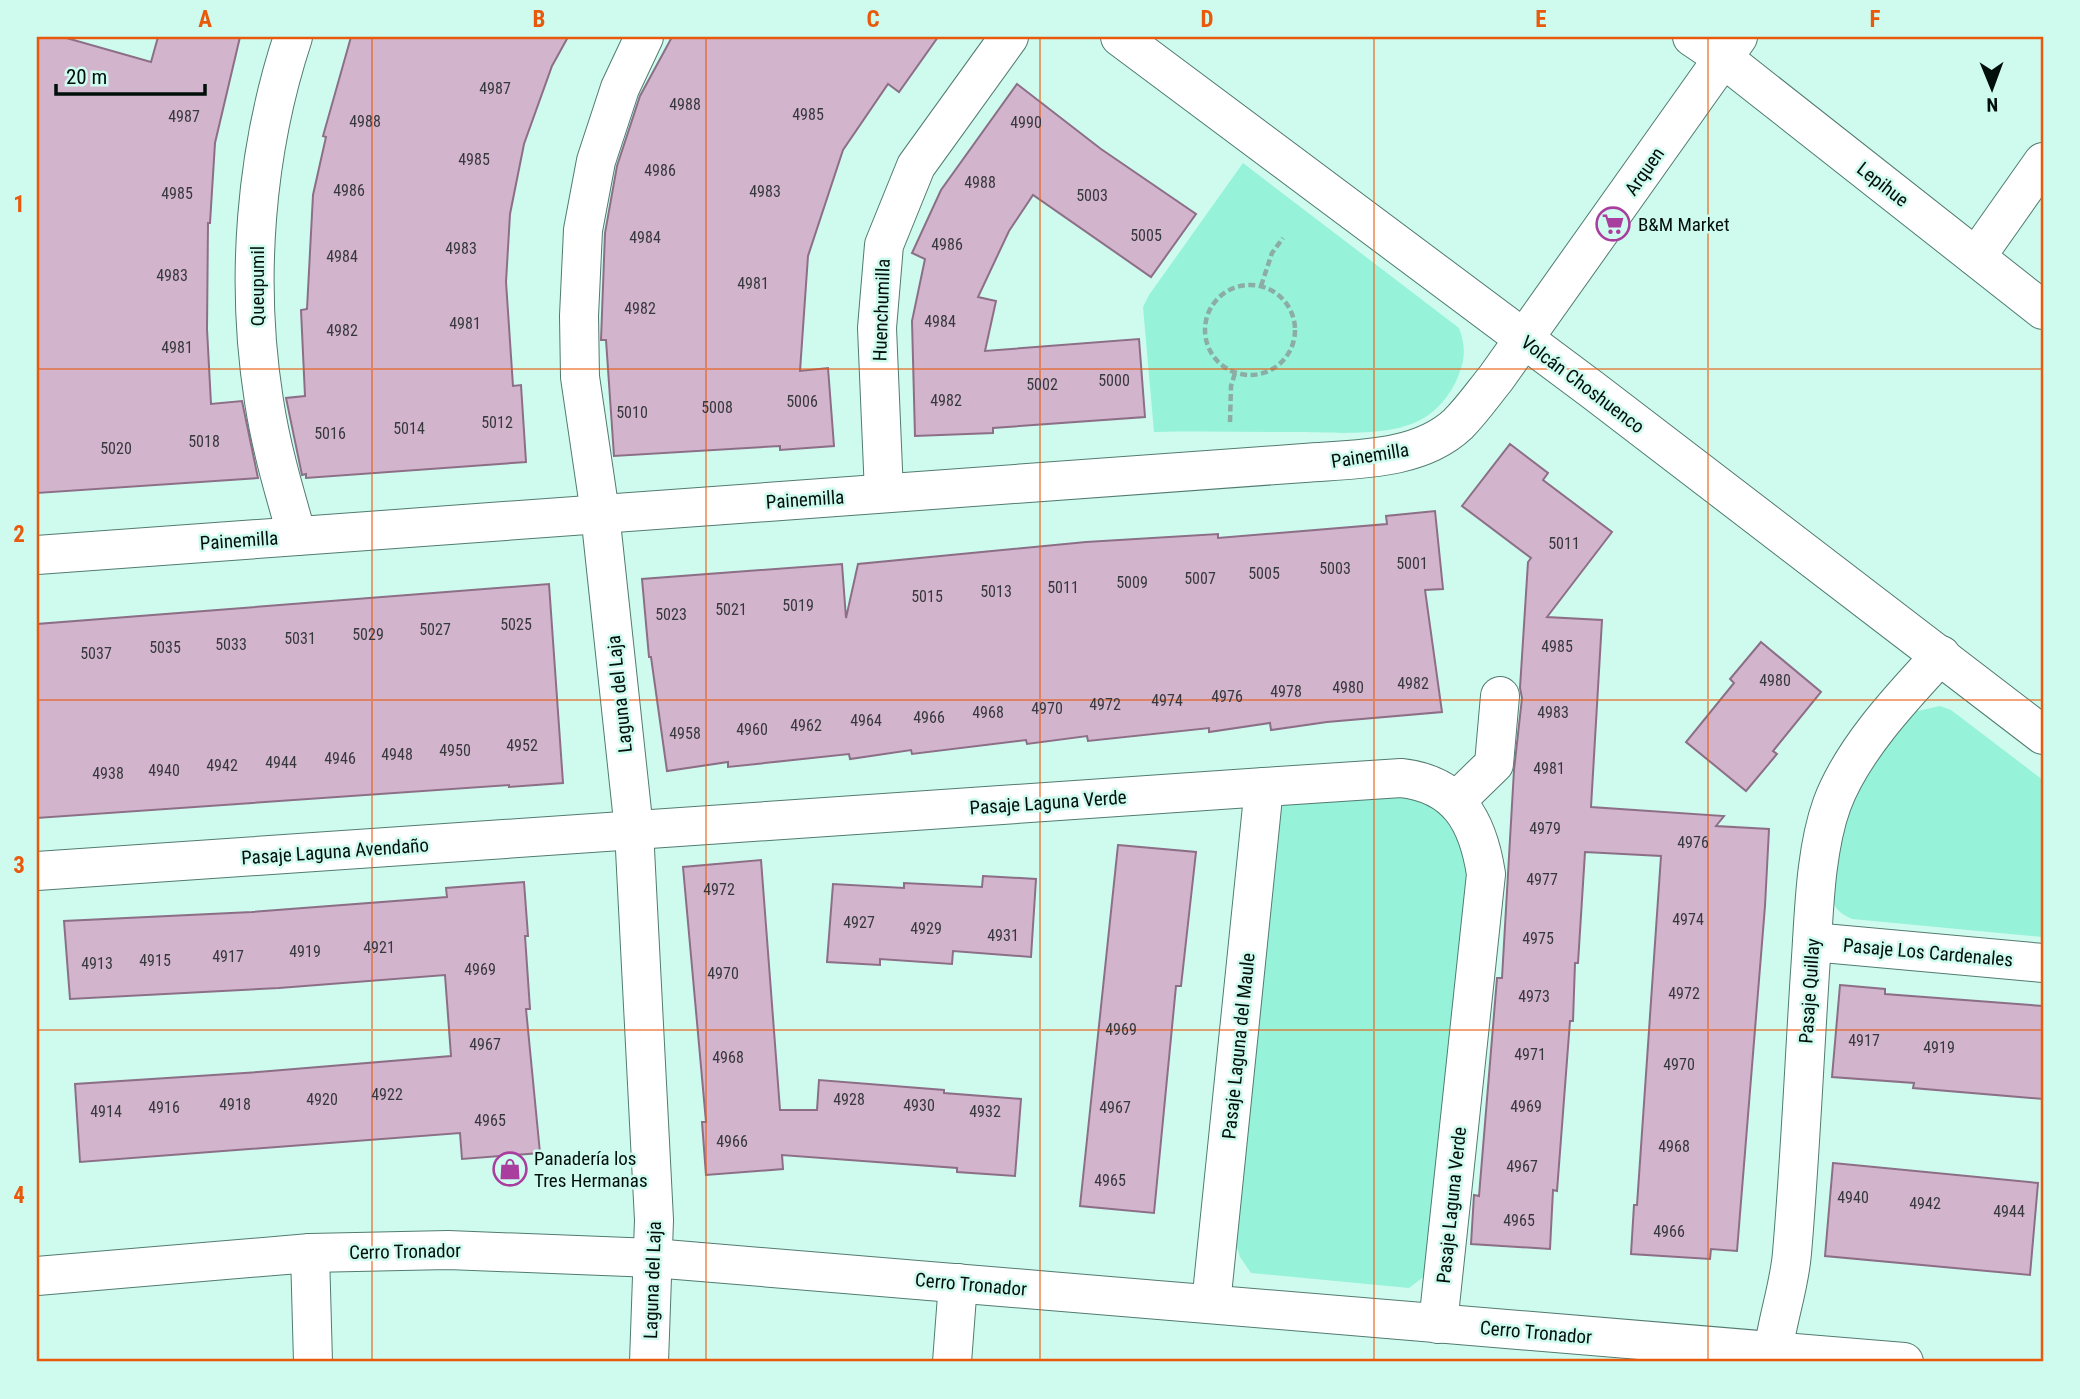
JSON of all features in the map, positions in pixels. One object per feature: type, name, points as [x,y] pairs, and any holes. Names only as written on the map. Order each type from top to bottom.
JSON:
[{"type":"street","name":"Queupumil","points":[[293,37],[269,127],[259,195],[255,263],[256,332],[264,401],[278,468],[297,536]]},
{"type":"street","name":"Laguna del Laja","points":[[644,37],[620,88],[596,160],[588,200],[580,267],[580,377],[600,513],[634,830],[653,1176],[649,1362]]},
{"type":"street","name":"Huenchumilla","points":[[884,493],[877,328],[884,245],[916,166],[1009,37]]},
{"type":"street","name":"Volcán Choshuenco","points":[[1120,37],[1525,340],[2043,735]]},
{"type":"street","name":"Lepihue","points":[[1692,37],[1731,47],[1976,257],[2043,310]]},
{"type":"street","name":"Arquen","points":[[1525,340],[1731,47]]},
{"type":"street","points":[[1976,257],[2043,162]]},
{"type":"street","name":"Painemilla","points":[[37,555],[1304,463],[1393,454],[1439,438],[1457,425],[1525,340]]},
{"type":"street","name":"Pasaje Quillay","points":[[1772,1357],[1790,1278],[1812,942],[1820,858],[1832,804],[1859,755],[1913,685],[1941,655]]},
{"type":"street","points":[[1456,801],[1494,764],[1500,696]]},
{"type":"street","name":"Pasaje Laguna Verde","points":[[634,830],[1401,778],[1420,780],[1456,801],[1477,831],[1486,874],[1438,1324]]},
{"type":"street","name":"Pasaje Laguna del Maule","points":[[1211,1304],[1264,787]]},
{"type":"street","name":"Pasaje Laguna Avendaño","points":[[37,871],[634,830]]},
{"type":"street","name":"Pasaje Los Cardenales","points":[[1812,942],[2043,963]]},
{"type":"street","name":"Cerro Tronador","points":[[37,1276],[310,1253],[448,1250],[653,1258],[1438,1324],[1772,1357],[1903,1362]]},
{"type":"street","points":[[310,1253],[313,1362]]},
{"type":"street","points":[[953,1362],[958,1283]]},
{"type":"path","points":[[1261,286],[1272,253],[1283,238]]},
{"type":"path","points":[[1247,285],[1261,286],[1274,292],[1285,302],[1295,329],[1293,343],[1287,356],[1270,370],[1250,375],[1235,373],[1213,357],[1207,344],[1206,317],[1212,304],[1222,294],[1247,285]]},
{"type":"green space","points":[[1243,163],[1459,328],[1464,351],[1461,368],[1449,393],[1428,415],[1409,425],[1360,433],[1154,432],[1143,307]]},
{"type":"green space","points":[[1940,706],[1951,710],[2043,780],[2043,937],[1852,919],[1835,906],[1833,880],[1840,840],[1862,775],[1913,712]]},
{"type":"green space","points":[[1409,793],[1443,809],[1471,849],[1434,1269],[1409,1288],[1251,1273],[1240,1257],[1233,1234],[1273,817],[1282,806],[1295,799]]},
{"type":"building","points":[[37,37],[63,37],[151,62],[158,37],[240,37],[215,143],[208,223],[207,329],[211,404],[242,401],[258,478],[37,493]]},
{"type":"building","points":[[351,37],[568,37],[552,66],[524,144],[510,214],[506,282],[513,386],[521,385],[526,462],[306,478],[306,474],[302,475],[286,398],[305,396],[301,310],[307,309],[313,195],[326,137],[323,136]]},
{"type":"building","points":[[672,37],[938,37],[899,92],[888,84],[843,150],[808,256],[800,371],[828,368],[834,446],[780,450],[780,446],[614,456],[606,340],[601,340],[605,233],[617,166],[640,96]]},
{"type":"building","points":[[1017,84],[1101,149],[1196,214],[1151,277],[1033,195],[1009,231],[978,297],[996,301],[985,351],[1139,339],[1145,417],[993,428],[993,433],[915,436],[912,321],[925,259],[912,253],[941,190]]},
{"type":"building","points":[[1510,444],[1548,473],[1543,480],[1612,532],[1547,617],[1602,620],[1591,807],[1724,816],[1716,826],[1769,829],[1737,1251],[1711,1249],[1710,1259],[1631,1254],[1634,1205],[1637,1205],[1661,856],[1585,852],[1578,963],[1575,963],[1573,1021],[1570,1021],[1557,1191],[1553,1190],[1550,1249],[1471,1244],[1474,1195],[1479,1196],[1497,978],[1502,978],[1514,770],[1522,698],[1520,688],[1528,562],[1531,558],[1462,506]]},
{"type":"building","points":[[1435,511],[1443,589],[1425,590],[1442,712],[1271,730],[1270,723],[1209,732],[1209,728],[1088,741],[1087,736],[1027,744],[1026,740],[912,754],[911,750],[850,759],[849,754],[728,767],[728,762],[667,771],[649,657],[642,579],[842,564],[846,618],[858,564],[1086,542],[1218,534],[1218,538],[1387,524],[1386,516]]},
{"type":"building","points":[[549,584],[563,783],[37,818],[37,624]]},
{"type":"building","points":[[1761,642],[1821,692],[1773,751],[1777,754],[1746,791],[1686,742],[1734,683],[1730,679]]},
{"type":"building","points":[[1118,845],[1196,852],[1181,986],[1176,986],[1154,1213],[1080,1206]]},
{"type":"building","points":[[761,860],[780,1110],[817,1110],[819,1080],[1021,1099],[1015,1176],[957,1172],[957,1168],[782,1155],[783,1169],[706,1175],[702,1122],[706,1122],[683,867]]},
{"type":"building","points":[[983,876],[1036,879],[1031,957],[953,951],[952,964],[880,959],[880,965],[827,962],[833,884],[904,888],[904,883],[982,887]]},
{"type":"building","points":[[524,882],[530,1009],[526,1009],[540,1153],[462,1159],[460,1133],[80,1162],[75,1084],[451,1056],[445,975],[279,988],[70,999],[64,921],[252,912],[447,897],[446,888]]},
{"type":"building","points":[[1840,985],[1885,989],[1885,994],[2043,1006],[2043,1099],[1913,1088],[1914,1083],[1832,1077]]},
{"type":"building","points":[[1833,1163],[2038,1183],[2030,1275],[1825,1256]]},
{"type":"place","name":"B&M Market","points":[[1613,224]]},
{"type":"place","name":"Panadería los Tres Hermanas","points":[[510,1169]]}]
